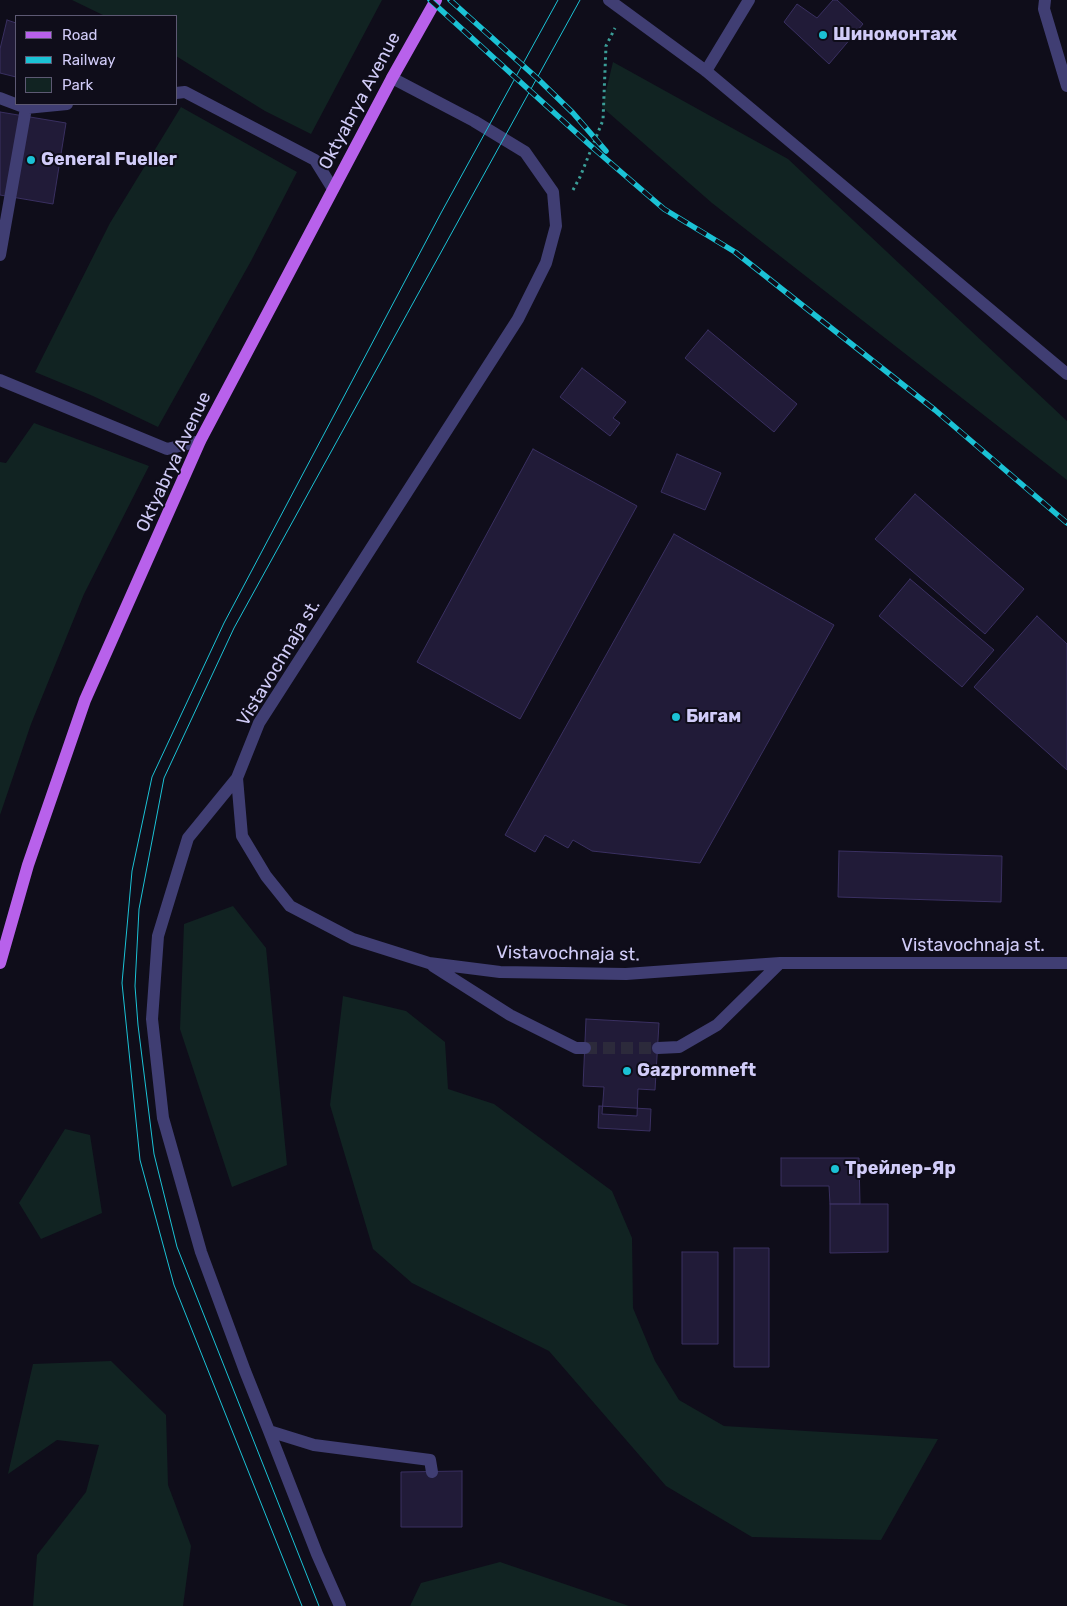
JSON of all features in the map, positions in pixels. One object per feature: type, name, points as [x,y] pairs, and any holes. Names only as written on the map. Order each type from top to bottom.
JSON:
[{"type":"main road","name":"Oktyabrya Avenue","points":[[0,963],[28,865],[84,700],[200,441],[392,78],[436,0]]},
{"type":"street","points":[[609,0],[706,71],[1067,374]]},
{"type":"street","points":[[706,71],[749,0]]},
{"type":"street","points":[[1045,0],[1044,9],[1067,86]]},
{"type":"street","name":"Vistavochnaja st.","points":[[392,78],[474,121],[525,152],[553,192],[556,226],[546,263],[518,318],[259,724],[237,778],[242,836],[266,876],[290,906],[353,940],[428,963],[500,972],[626,974],[780,963],[1067,963]]},
{"type":"street","points":[[178,93],[185,92],[315,160],[333,189]]},
{"type":"street","points":[[0,98],[15,104]]},
{"type":"street","points":[[18,105],[23,107],[52,105]]},
{"type":"street","points":[[0,216],[23,107]]},
{"type":"street","points":[[0,255],[23,107]]},
{"type":"street","points":[[0,380],[167,449],[200,441]]},
{"type":"street","points":[[237,778],[188,838],[158,936],[152,1019],[163,1118],[198,1244],[316,1554],[340,1606]]},
{"type":"street","points":[[428,963],[510,1015],[576,1048],[585,1048]]},
{"type":"street","points":[[658,1048],[679,1048],[717,1025],[780,963]]},
{"type":"street","points":[[269,1431],[314,1445],[430,1460],[432,1472]]},
{"type":"path","points":[[555,219],[580,177],[603,120],[606,46],[624,10]]},
{"type":"green space","points":[[72,0],[382,0],[311,134],[265,111],[178,57],[178,15],[103,15]]},
{"type":"green space","points":[[613,62],[788,159],[1067,421],[1067,480],[712,203],[602,107]]},
{"type":"green space","points":[[181,107],[297,172],[251,261],[158,427],[93,396],[35,372],[110,223]]},
{"type":"green space","points":[[34,423],[149,466],[84,594],[31,724],[0,815],[0,462],[6,463]]},
{"type":"green space","points":[[233,906],[266,948],[287,1165],[232,1187],[180,1029],[184,924]]},
{"type":"green space","points":[[343,996],[406,1011],[445,1042],[448,1089],[494,1104],[612,1191],[632,1238],[633,1308],[655,1361],[679,1400],[724,1426],[938,1439],[881,1540],[752,1537],[666,1486],[549,1351],[412,1283],[373,1249],[330,1105]]},
{"type":"green space","points":[[65,1129],[90,1135],[102,1213],[41,1239],[19,1203]]},
{"type":"green space","points":[[111,1361],[166,1415],[168,1485],[191,1546],[183,1606],[33,1606],[37,1555],[86,1492],[99,1445],[57,1440],[8,1474],[33,1364]]},
{"type":"green space","points":[[500,1562],[629,1606],[410,1606],[421,1583]]},
{"type":"building","points":[[833,0],[837,0],[863,24],[829,64],[784,22],[797,4],[817,18]]},
{"type":"building","points":[[7,20],[15,23],[15,77],[0,73],[0,49]]},
{"type":"building","points":[[0,112],[66,123],[53,204],[0,195]]},
{"type":"building","points":[[708,330],[797,404],[774,432],[685,358]]},
{"type":"building","points":[[582,368],[626,402],[613,418],[620,423],[610,436],[560,397]]},
{"type":"building","points":[[533,449],[637,506],[520,719],[417,662]]},
{"type":"building","points":[[677,454],[721,473],[705,510],[661,492]]},
{"type":"building","points":[[915,494],[1024,589],[985,634],[875,539]]},
{"type":"building","name":"Бигам","points":[[674,534],[834,625],[700,863],[592,851],[573,840],[568,848],[545,835],[535,852],[505,835]]},
{"type":"building","points":[[910,579],[994,650],[962,687],[879,616]]},
{"type":"building","points":[[1037,616],[1067,644],[1067,770],[974,687]]},
{"type":"building","points":[[839,851],[1002,856],[1001,902],[838,897]]},
{"type":"building","points":[[586,1019],[659,1023],[655,1090],[638,1089],[637,1116],[602,1114],[604,1087],[583,1086]]},
{"type":"building","points":[[599,1106],[651,1109],[650,1131],[598,1128]]},
{"type":"building","points":[[781,1158],[859,1158],[860,1204],[830,1204],[829,1186],[781,1186]]},
{"type":"building","points":[[830,1204],[888,1204],[888,1252],[830,1253]]},
{"type":"building","points":[[734,1248],[769,1248],[769,1367],[734,1367]]},
{"type":"building","points":[[682,1252],[718,1252],[718,1344],[682,1344]]},
{"type":"building","points":[[462,1471],[462,1527],[401,1527],[401,1472]]},
{"type":"tunnel","points":[[585,1048],[658,1048]]},
{"type":"tram line","points":[[302,1606],[174,1285],[140,1160],[122,983],[132,871],[152,777],[224,623],[441,213],[558,0]]},
{"type":"tram line","points":[[319,1606],[177,1247],[154,1154],[138,1025],[135,986],[139,909],[164,778],[234,628],[580,0]]},
{"type":"railway","points":[[430,0],[592,147],[664,209],[735,252],[935,410],[1067,523]]},
{"type":"railway","points":[[450,0],[538,79],[573,113],[606,151]]},
{"type":"place","name":"Шиномонтаж","points":[[823,35]]},
{"type":"place","name":"General Fueller","points":[[31,160]]},
{"type":"place","name":"Бигам","points":[[676,717]]},
{"type":"place","name":"Gazpromneft","points":[[627,1071]]},
{"type":"place","name":"Трейлер-Яр","points":[[835,1169]]}]
